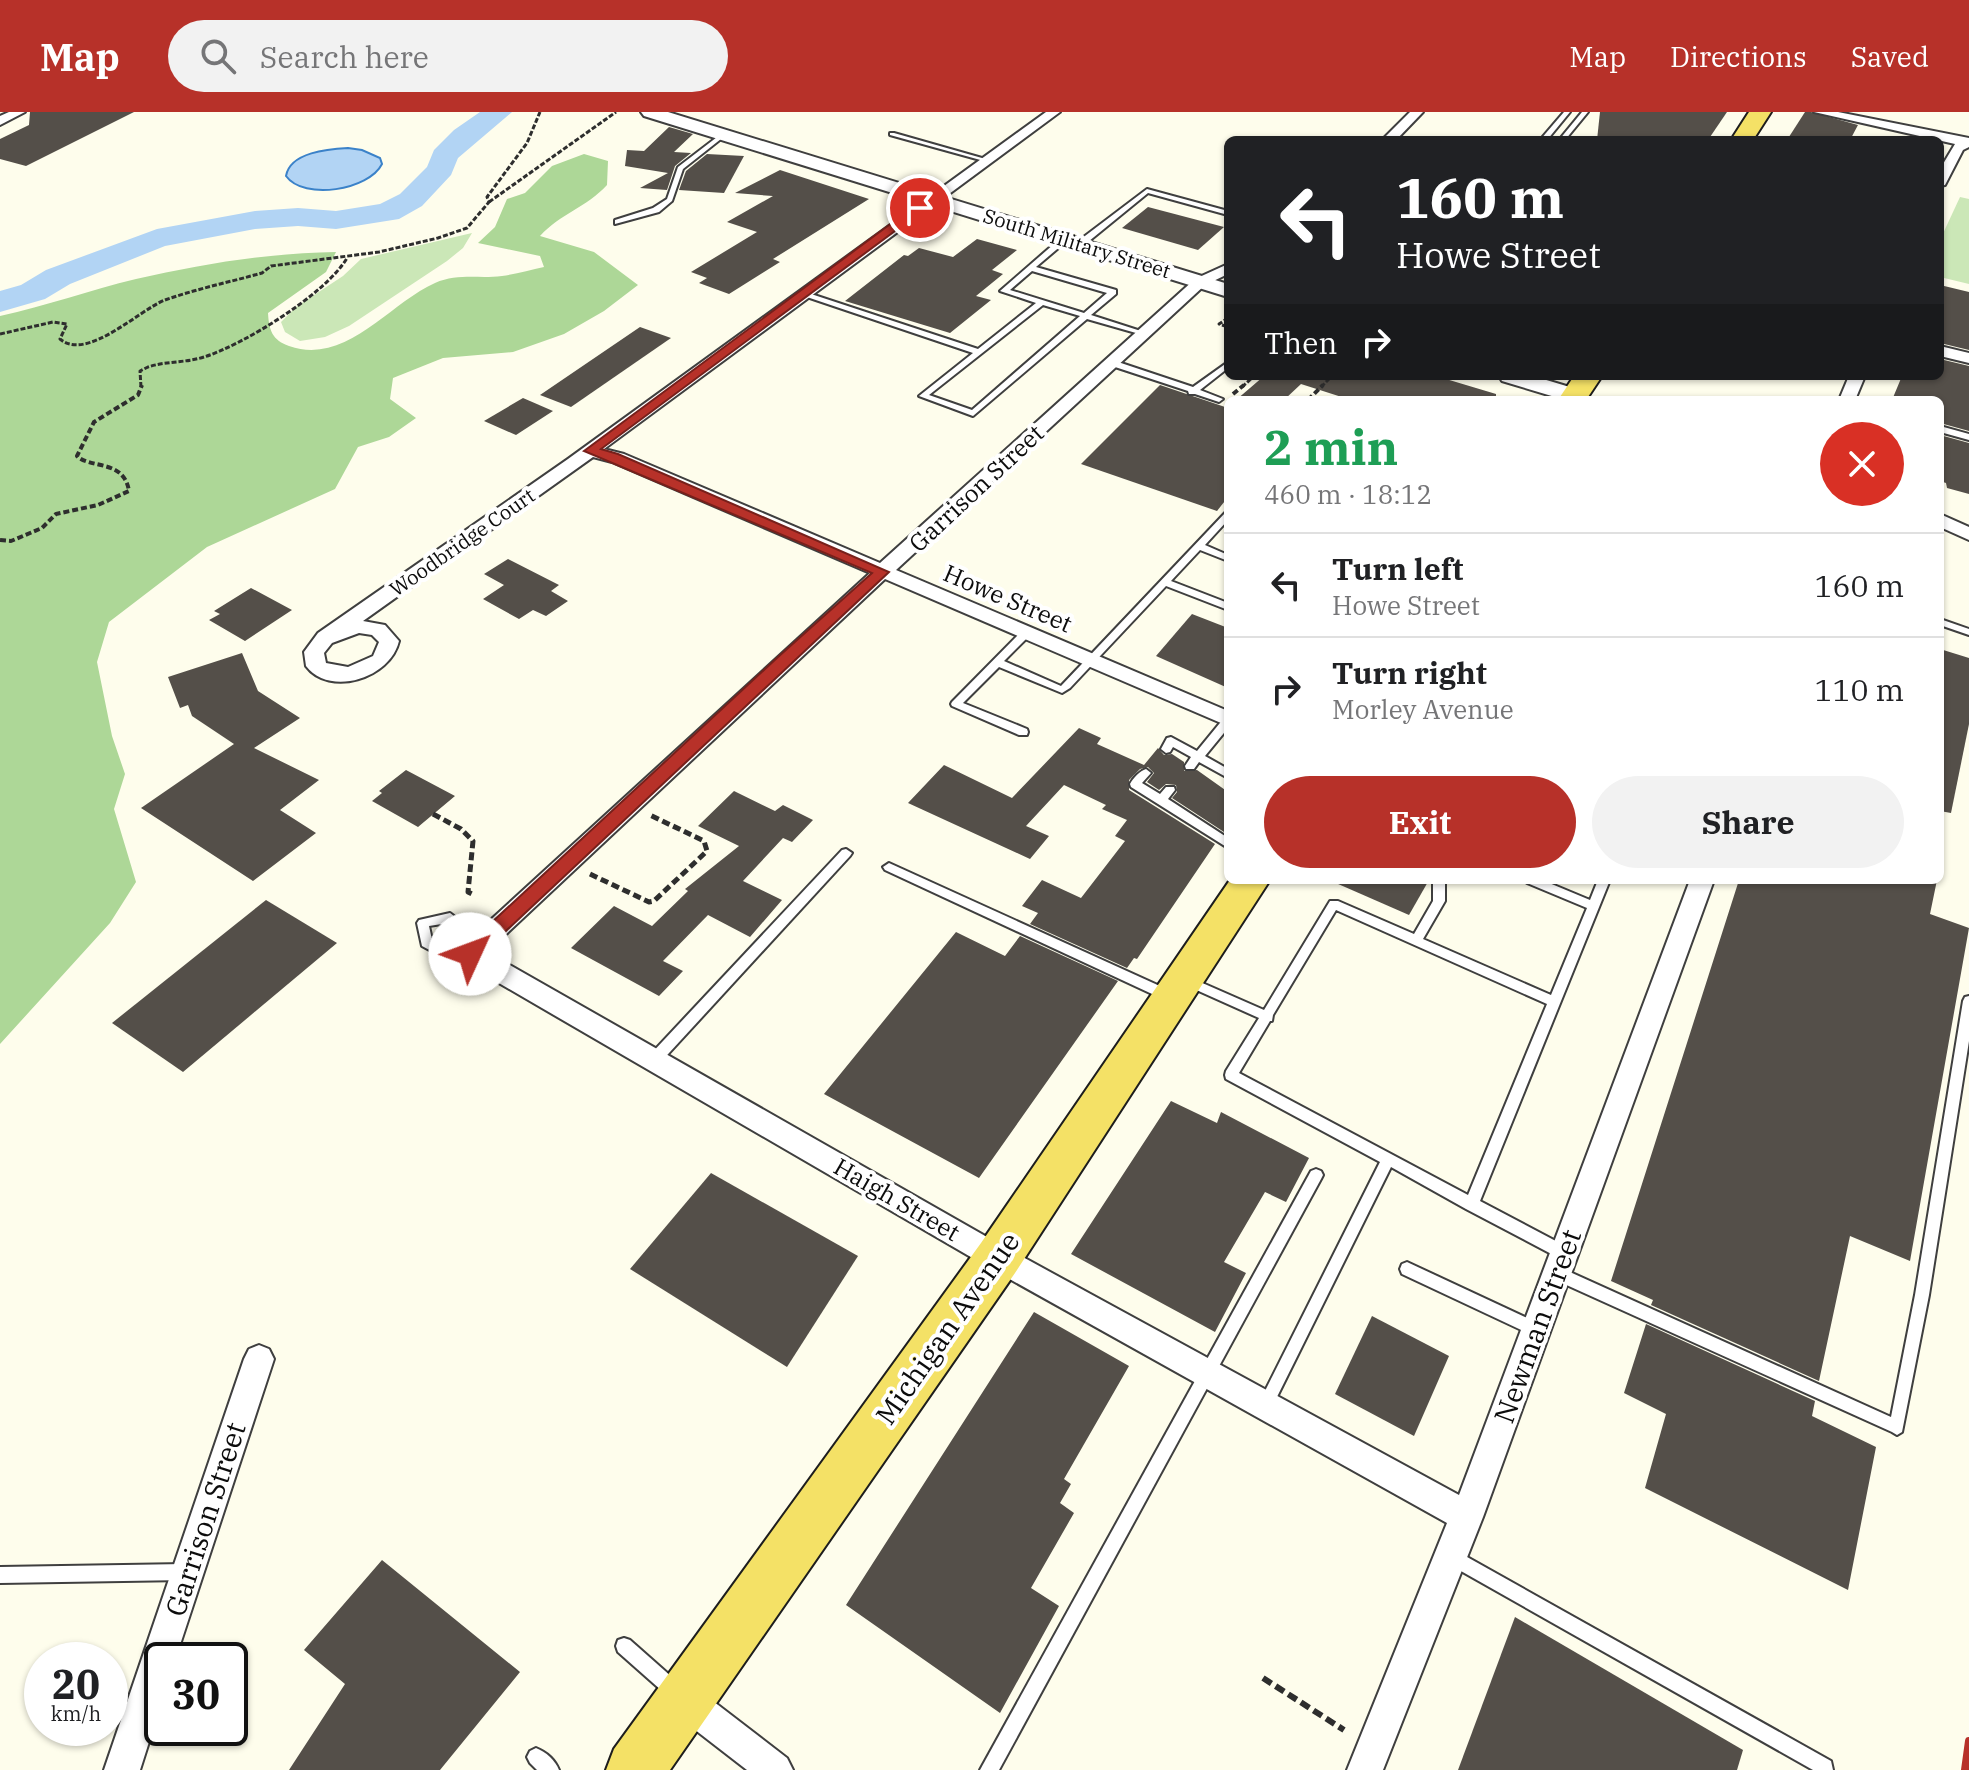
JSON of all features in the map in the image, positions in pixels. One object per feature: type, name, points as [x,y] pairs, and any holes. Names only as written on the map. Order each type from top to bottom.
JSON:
[{"type":"main road","points":[[1745,136],[1760,112]]},
{"type":"main road","name":"Michigan Avenue","points":[[635,1770],[998,1258],[1248,884]]},
{"type":"street","points":[[0,121],[19,112]]},
{"type":"street","name":"South Military Street","points":[[650,112],[1224,290]]},
{"type":"street","name":"Woodbridge Court","points":[[334,633],[590,451],[1054,112]]},
{"type":"street","points":[[1393,136],[1417,112]]},
{"type":"street","points":[[1820,112],[1935,136]]},
{"type":"street","points":[[1944,138],[1968,143]]},
{"type":"street","points":[[1944,173],[1958,148],[1968,143]]},
{"type":"street","name":"Garrison Street","points":[[496,971],[470,954],[783,660],[1143,333],[1200,282],[1224,270]]},
{"type":"street","points":[[1944,352],[1969,358]]},
{"type":"street","points":[[1527,380],[1581,393]]},
{"type":"street","name":"Howe Street","points":[[590,451],[613,456],[1224,718]]},
{"type":"street","points":[[1944,519],[1969,527]]},
{"type":"street","points":[[1944,520],[1969,534]]},
{"type":"street","name":"Newman Street","points":[[1365,1770],[1467,1517],[1701,884]]},
{"type":"street","name":"Haigh Street","points":[[496,971],[998,1258],[1467,1517]]},
{"type":"street","name":"Garrison Street","points":[[122,1770],[259,1359]]},
{"type":"street","points":[[684,1700],[775,1770]]},
{"type":"lane","points":[[1546,136],[1567,112]]},
{"type":"lane","points":[[1565,136],[1585,112]]},
{"type":"lane","points":[[892,134],[986,160]]},
{"type":"lane","points":[[618,222],[656,210],[670,200],[680,168],[723,135]]},
{"type":"lane","points":[[1143,333],[1004,291],[1031,268],[1147,191],[1224,212]]},
{"type":"lane","points":[[1031,268],[1113,292],[973,413],[923,396],[1042,302]]},
{"type":"lane","points":[[802,294],[979,352]]},
{"type":"lane","points":[[1112,363],[1219,399]]},
{"type":"lane","points":[[1192,392],[1224,367]]},
{"type":"lane","points":[[1944,430],[1969,437]]},
{"type":"lane","points":[[997,662],[1064,688],[1224,519]]},
{"type":"lane","points":[[1198,546],[1224,556]]},
{"type":"lane","points":[[1164,582],[1224,605]]},
{"type":"lane","points":[[1944,623],[1969,632]]},
{"type":"lane","points":[[1023,732],[956,704],[1025,634]]},
{"type":"lane","points":[[1194,761],[1224,725]]},
{"type":"lane","points":[[1166,749],[1171,741],[1194,761],[1224,772]]},
{"type":"lane","points":[[1146,773],[1135,784],[1161,800],[1193,813],[1224,839]]},
{"type":"lane","points":[[1216,784],[1224,776]]},
{"type":"lane","points":[[1161,800],[1170,790]]},
{"type":"lane","points":[[653,1061],[846,853]]},
{"type":"lane","points":[[889,867],[1178,989],[1268,1017]]},
{"type":"lane","points":[[1416,941],[1439,901],[1439,884]]},
{"type":"lane","points":[[1541,884],[1593,906]]},
{"type":"lane","points":[[1471,1205],[1602,884]]},
{"type":"lane","points":[[1554,1002],[1334,904],[1231,1075],[1471,1205],[1560,1263],[1897,1427],[1922,1295],[1969,1001]]},
{"type":"lane","points":[[1265,1406],[1388,1160]]},
{"type":"lane","points":[[989,1770],[1316,1175]]},
{"type":"lane","points":[[1407,1269],[1535,1329]]},
{"type":"lane","points":[[1451,1556],[1825,1767],[1824,1770]]},
{"type":"lane","points":[[0,1575],[188,1572]]},
{"type":"lane","points":[[624,1646],[684,1700]]},
{"type":"lane","points":[[536,1757],[550,1770]]},
{"type":"path","points":[[489,202],[487,197],[536,132],[540,112]]},
{"type":"path","points":[[0,334],[53,322],[67,324],[60,339],[67,345],[77,346],[115,331],[163,301],[262,273],[271,266],[301,265],[410,246],[467,228],[489,202],[616,112]]},
{"type":"path","points":[[0,540],[11,541],[42,528],[56,514],[98,505],[129,491],[128,484],[108,464],[82,461],[77,456],[88,437],[90,426],[101,416],[138,395],[142,385],[140,371],[159,364],[209,357],[260,333],[340,270],[345,259],[354,254]]},
{"type":"path","points":[[1233,395],[1250,380]]},
{"type":"path","points":[[1312,396],[1328,380]]},
{"type":"path","points":[[433,814],[461,829],[473,841],[468,892],[474,895]]},
{"type":"path","points":[[589,873],[649,902],[654,901],[707,851],[704,841],[650,815]]},
{"type":"path","points":[[1263,1678],[1344,1730]]},
{"type":"green space","points":[[584,154],[608,161],[607,185],[540,236],[594,252],[638,285],[604,311],[564,334],[513,352],[443,358],[393,378],[390,399],[416,418],[389,437],[358,447],[335,489],[207,547],[109,622],[97,662],[112,736],[125,774],[114,809],[136,882],[110,923],[0,1044],[0,316],[119,283],[186,269],[261,257],[336,252],[326,272],[268,313],[272,334],[283,344],[310,350],[329,348],[366,330],[435,283],[460,277],[502,276],[544,267],[540,256],[478,243],[495,227],[507,199],[525,193],[552,166]]},
{"type":"green space","points":[[1960,197],[1969,199],[1969,284],[1944,278],[1944,231]]},
{"type":"green space","points":[[472,233],[463,248],[447,261],[349,326],[325,337],[300,341],[285,332],[281,322],[296,307],[343,276],[361,259]]},
{"type":"water","points":[[348,148],[380,158],[382,164],[364,180],[336,189],[307,188],[295,184],[286,176],[289,168],[302,157]]},
{"type":"building","points":[[30,112],[134,112],[26,166],[0,159],[0,139],[29,125]]},
{"type":"building","points":[[1600,112],[1727,112],[1711,136],[1597,136]]},
{"type":"building","points":[[1805,112],[1858,125],[1852,136],[1790,136]]},
{"type":"building","points":[[669,127],[693,134],[674,152],[691,153],[675,166],[667,190],[640,188],[668,173],[625,166],[627,150],[644,151]]},
{"type":"building","points":[[707,154],[744,156],[724,193],[679,190],[686,171]]},
{"type":"building","points":[[780,170],[869,199],[773,259],[780,262],[729,294],[699,283],[707,278],[691,272],[757,232],[727,222],[773,196],[735,193]]},
{"type":"building","points":[[1148,207],[1224,227],[1198,250],[1122,228]]},
{"type":"building","points":[[977,239],[1017,250],[992,270],[1003,274],[976,296],[991,300],[950,333],[845,301],[904,255],[908,256],[919,248],[953,257]]},
{"type":"building","points":[[1944,286],[1969,292],[1969,350],[1944,344]]},
{"type":"building","points":[[640,327],[671,338],[571,407],[540,395]]},
{"type":"building","points":[[1944,360],[1969,366],[1969,431],[1944,424],[1944,396],[1894,396],[1900,380],[1944,380]]},
{"type":"building","points":[[1259,380],[1449,380],[1496,394],[1338,396],[1301,384],[1288,396],[1241,396]]},
{"type":"building","points":[[1160,385],[1224,407],[1224,502],[1217,511],[1081,464]]},
{"type":"building","points":[[523,398],[553,411],[516,435],[484,421]]},
{"type":"building","points":[[1944,436],[1969,443],[1969,494],[1947,488]]},
{"type":"building","points":[[508,559],[559,585],[551,591],[568,601],[546,616],[533,610],[519,619],[483,599],[504,585],[484,574]]},
{"type":"building","points":[[251,588],[292,610],[245,641],[209,620],[220,614],[214,611]]},
{"type":"building","points":[[1192,614],[1224,626],[1224,686],[1156,656]]},
{"type":"building","points":[[1944,650],[1969,658],[1969,724],[1951,813],[1944,812]]},
{"type":"building","points":[[242,653],[258,691],[300,718],[254,748],[319,780],[280,810],[316,833],[253,881],[141,808],[234,744],[192,716],[188,705],[180,708],[168,677]]},
{"type":"building","points":[[1079,728],[1101,738],[1097,744],[1144,765],[1158,748],[1164,755],[1172,754],[1184,762],[1184,771],[1197,770],[1224,789],[1224,832],[1172,798],[1177,792],[1176,785],[1166,784],[1159,790],[1147,782],[1154,773],[1148,767],[1140,769],[1129,780],[1129,790],[1215,844],[1137,959],[1134,958],[1127,968],[1030,924],[1038,913],[1022,906],[1042,880],[1081,898],[1125,841],[1115,836],[1127,820],[1102,809],[1106,805],[1064,785],[1026,826],[1049,836],[1030,859],[908,803],[944,765],[1012,798]]},
{"type":"building","points":[[406,770],[455,796],[418,827],[372,801],[382,793],[379,791]]},
{"type":"building","points":[[734,791],[775,811],[783,805],[813,820],[792,842],[783,838],[743,881],[782,900],[750,937],[708,915],[663,961],[683,971],[659,996],[571,948],[614,906],[652,926],[688,891],[685,889],[739,846],[698,826]]},
{"type":"building","points":[[1338,884],[1427,884],[1409,915]]},
{"type":"building","points":[[1738,884],[1936,884],[1930,914],[1969,928],[1910,1261],[1850,1236],[1819,1381],[1651,1305],[1653,1300],[1611,1281]]},
{"type":"building","points":[[266,900],[337,943],[183,1072],[112,1023]]},
{"type":"building","points":[[956,932],[1005,956],[1020,936],[1118,981],[979,1178],[824,1094]]},
{"type":"building","points":[[1171,1101],[1217,1123],[1221,1112],[1309,1158],[1286,1202],[1265,1192],[1224,1262],[1246,1273],[1215,1332],[1071,1254]]},
{"type":"building","points":[[711,1173],[858,1256],[787,1367],[630,1269]]},
{"type":"building","points":[[1034,1312],[1129,1366],[1064,1479],[1071,1484],[1060,1503],[1074,1513],[1031,1588],[1059,1606],[1000,1713],[846,1605]]},
{"type":"building","points":[[1372,1316],[1449,1356],[1414,1436],[1335,1394]]},
{"type":"building","points":[[1646,1324],[1815,1401],[1812,1416],[1876,1447],[1848,1590],[1645,1488],[1666,1414],[1624,1393]]},
{"type":"building","points":[[382,1560],[520,1672],[440,1770],[289,1770],[345,1684],[304,1650]]},
{"type":"building","points":[[1515,1617],[1743,1750],[1737,1770],[1458,1770]]},
{"type":"waterway","points":[[0,302],[33,292],[58,277],[157,238],[255,220],[298,217],[336,220],[388,212],[411,200],[441,169],[444,156],[464,136],[498,112]]},
{"type":"railway","points":[[1965,1770],[1969,1741]]},
{"type":"route","points":[[470,954],[783,660],[882,572],[613,456],[590,451],[920,208]]}]
